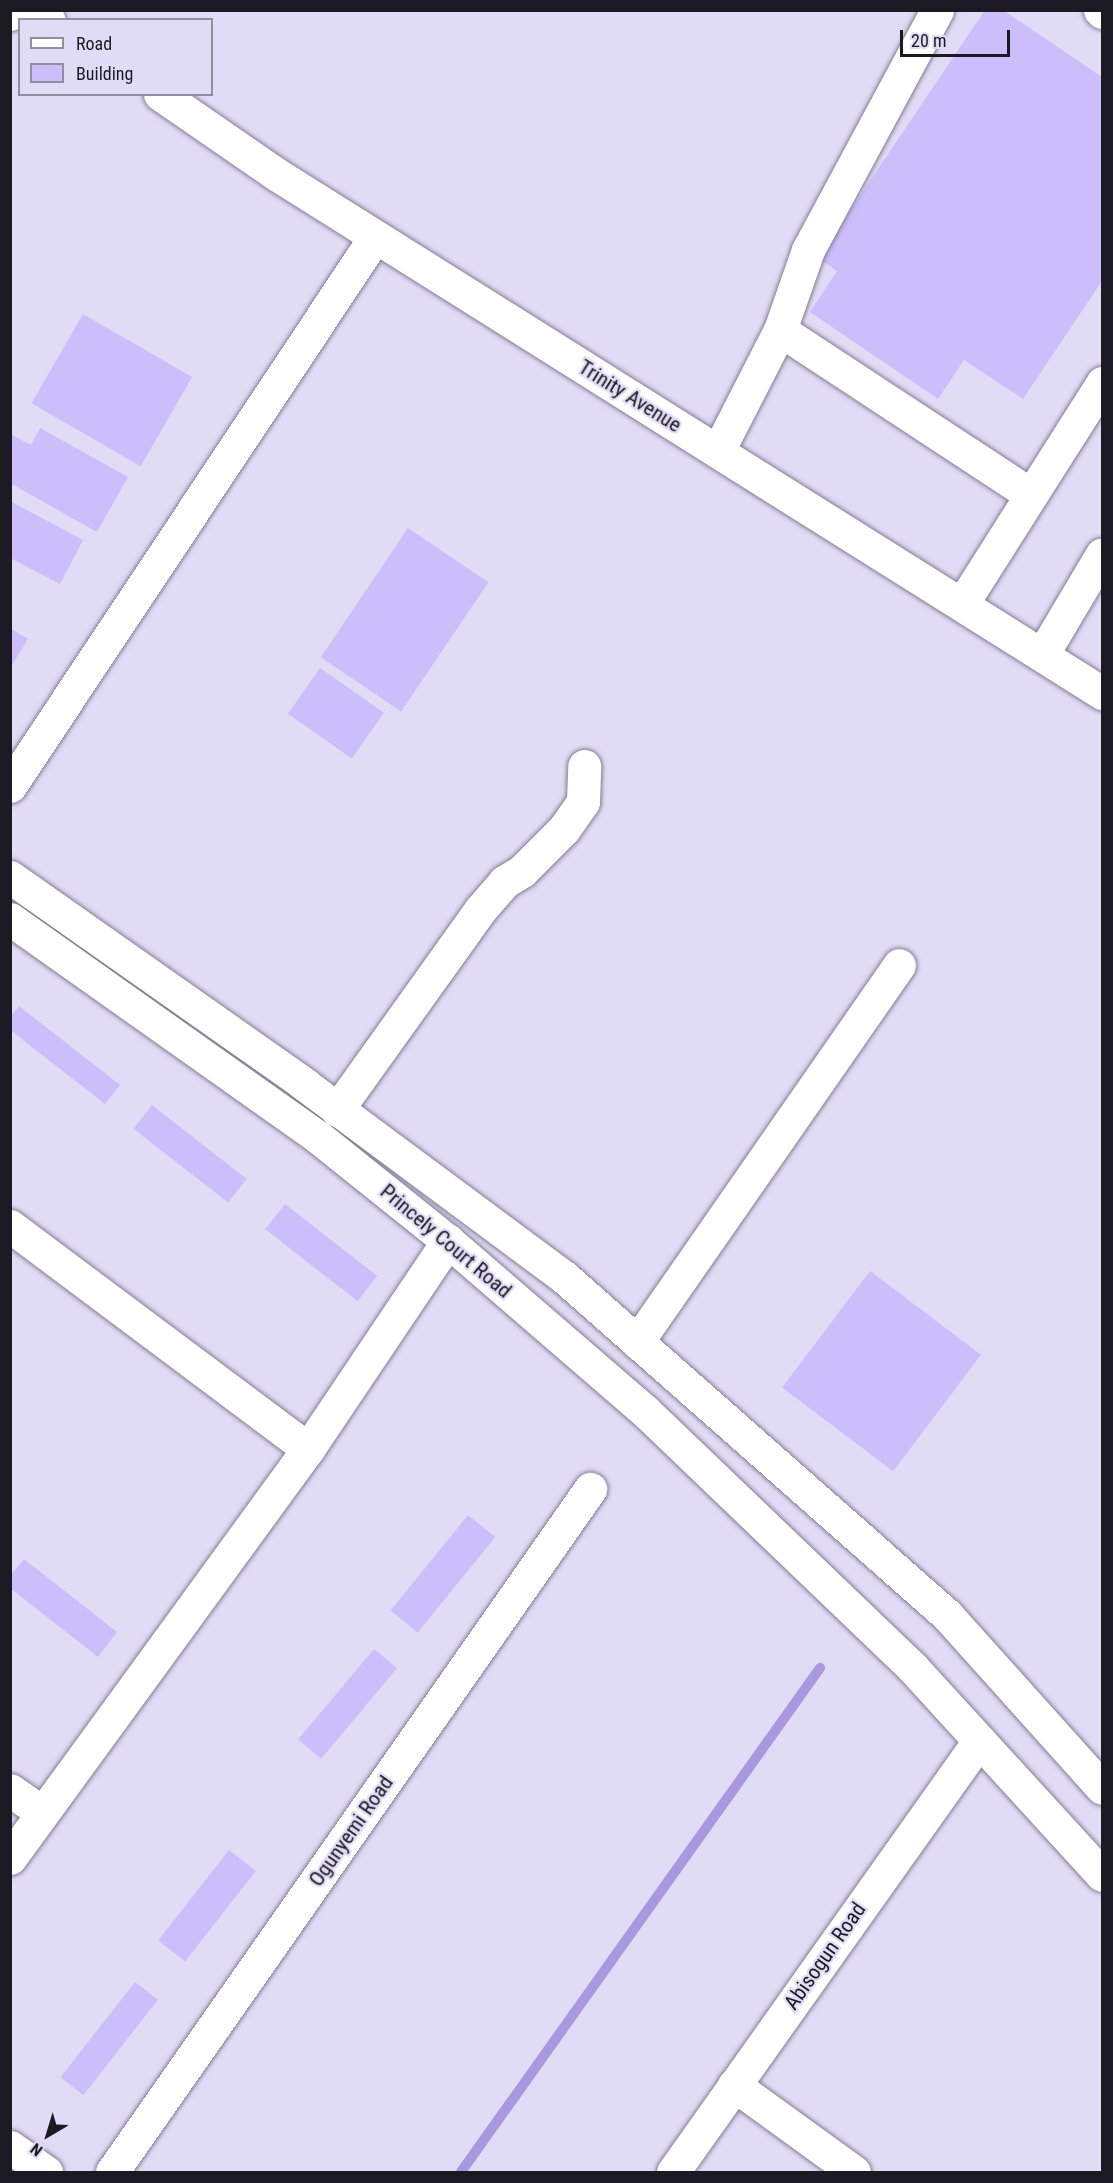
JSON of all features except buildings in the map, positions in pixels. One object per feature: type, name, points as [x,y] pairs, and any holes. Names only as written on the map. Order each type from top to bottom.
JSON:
[{"type":"street","points":[[718,451],[780,330],[808,250],[937,10]]},
{"type":"street","name":"Trinity Avenue","points":[[163,96],[375,237],[1102,693]]},
{"type":"street","points":[[10,786],[375,237]]},
{"type":"street","points":[[780,330],[1031,495]]},
{"type":"street","points":[[962,604],[1102,383]]},
{"type":"street","points":[[1042,655],[1102,554]]},
{"type":"street","points":[[338,1110],[480,910],[504,882],[522,871],[564,830],[583,802],[584,766]]},
{"type":"street","points":[[10,877],[338,1110],[564,1277],[948,1615],[1102,1788]]},
{"type":"street","name":"Princely Court Road","points":[[10,919],[318,1137],[448,1241],[645,1411],[913,1668],[1102,1875]]},
{"type":"street","points":[[637,1341],[899,965]]},
{"type":"street","points":[[10,1226],[308,1449]]},
{"type":"street","points":[[10,1858],[308,1449],[448,1241]]},
{"type":"street","name":"Ogunyemi Road","points":[[112,2172],[591,1489]]},
{"type":"street","name":"Abisogun Road","points":[[673,2172],[979,1741]]},
{"type":"street","points":[[10,1790],[42,1812]]},
{"type":"street","points":[[734,2085],[854,2172]]},
{"type":"street","points":[[10,2147],[46,2172]]},
{"type":"waterway","points":[[461,2172],[820,1668]]}]
